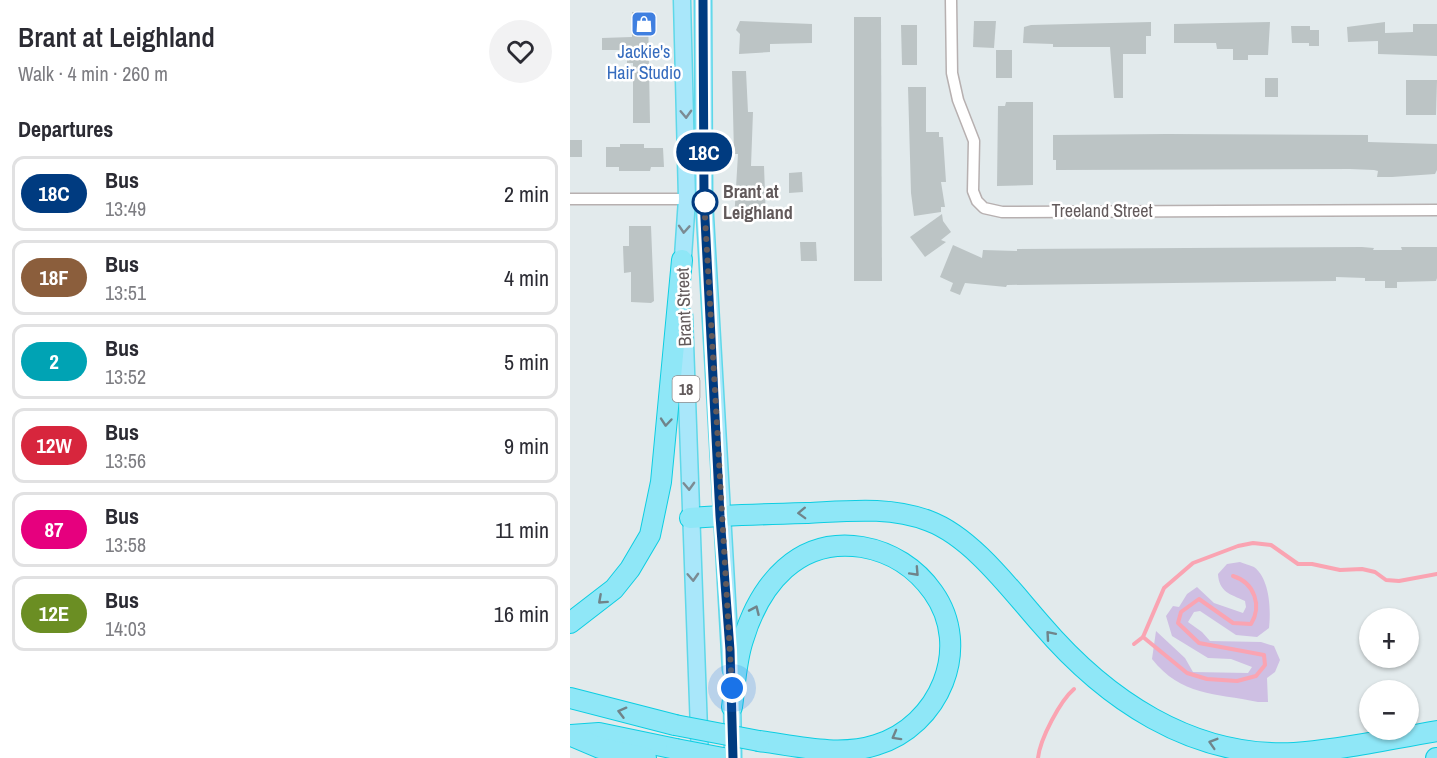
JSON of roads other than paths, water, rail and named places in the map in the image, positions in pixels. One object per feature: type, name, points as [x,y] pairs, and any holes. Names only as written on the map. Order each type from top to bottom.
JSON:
[{"type":"highway","points":[[570,623],[614,589],[630,569],[650,535],[661,482],[682,260]]},
{"type":"highway","points":[[690,518],[901,512],[930,521],[961,540],[1007,585],[1063,650],[1113,695],[1144,715],[1172,729],[1215,744],[1291,753],[1333,750],[1437,731]]},
{"type":"highway","points":[[570,698],[675,725],[759,741],[811,749],[875,746],[910,728],[929,710],[943,686],[950,663],[947,625],[932,591],[908,564],[877,549],[846,544],[800,558],[772,580],[756,606],[742,642],[732,708]]},
{"type":"highway","points":[[571,735],[599,733],[723,758]]},
{"type":"highway","points":[[571,735],[600,748],[646,758]]},
{"type":"main road","name":"Brant Street","points":[[682,0],[687,199],[682,260],[700,758]]},
{"type":"main road","name":"Brant Street","points":[[703,0],[704,199],[733,758]]},
{"type":"street","name":"Treeland Street","points":[[951,0],[954,85],[974,141],[973,191],[977,201],[984,208],[1002,212],[1437,210]]},
{"type":"street","points":[[570,199],[704,199]]},
{"type":"waterway","points":[[1143,637],[1164,588],[1193,563],[1238,546],[1253,543],[1271,545],[1298,564],[1312,564],[1340,570],[1362,569],[1375,572],[1386,580],[1399,581],[1437,574]]},
{"type":"waterway","points":[[1134,644],[1143,637],[1187,673],[1207,679],[1237,681],[1256,676],[1265,665],[1264,655],[1199,643],[1178,623],[1181,612],[1199,599],[1233,623],[1251,624],[1256,610],[1254,596],[1247,584],[1233,576]]},
{"type":"waterway","points":[[1038,758],[1042,741],[1052,721],[1074,689]]},
{"type":"place","name":"Jackie's Hair Studio","points":[[644,24]]},
{"type":"place","name":"Brant at Leighland","points":[[705,202]]}]
